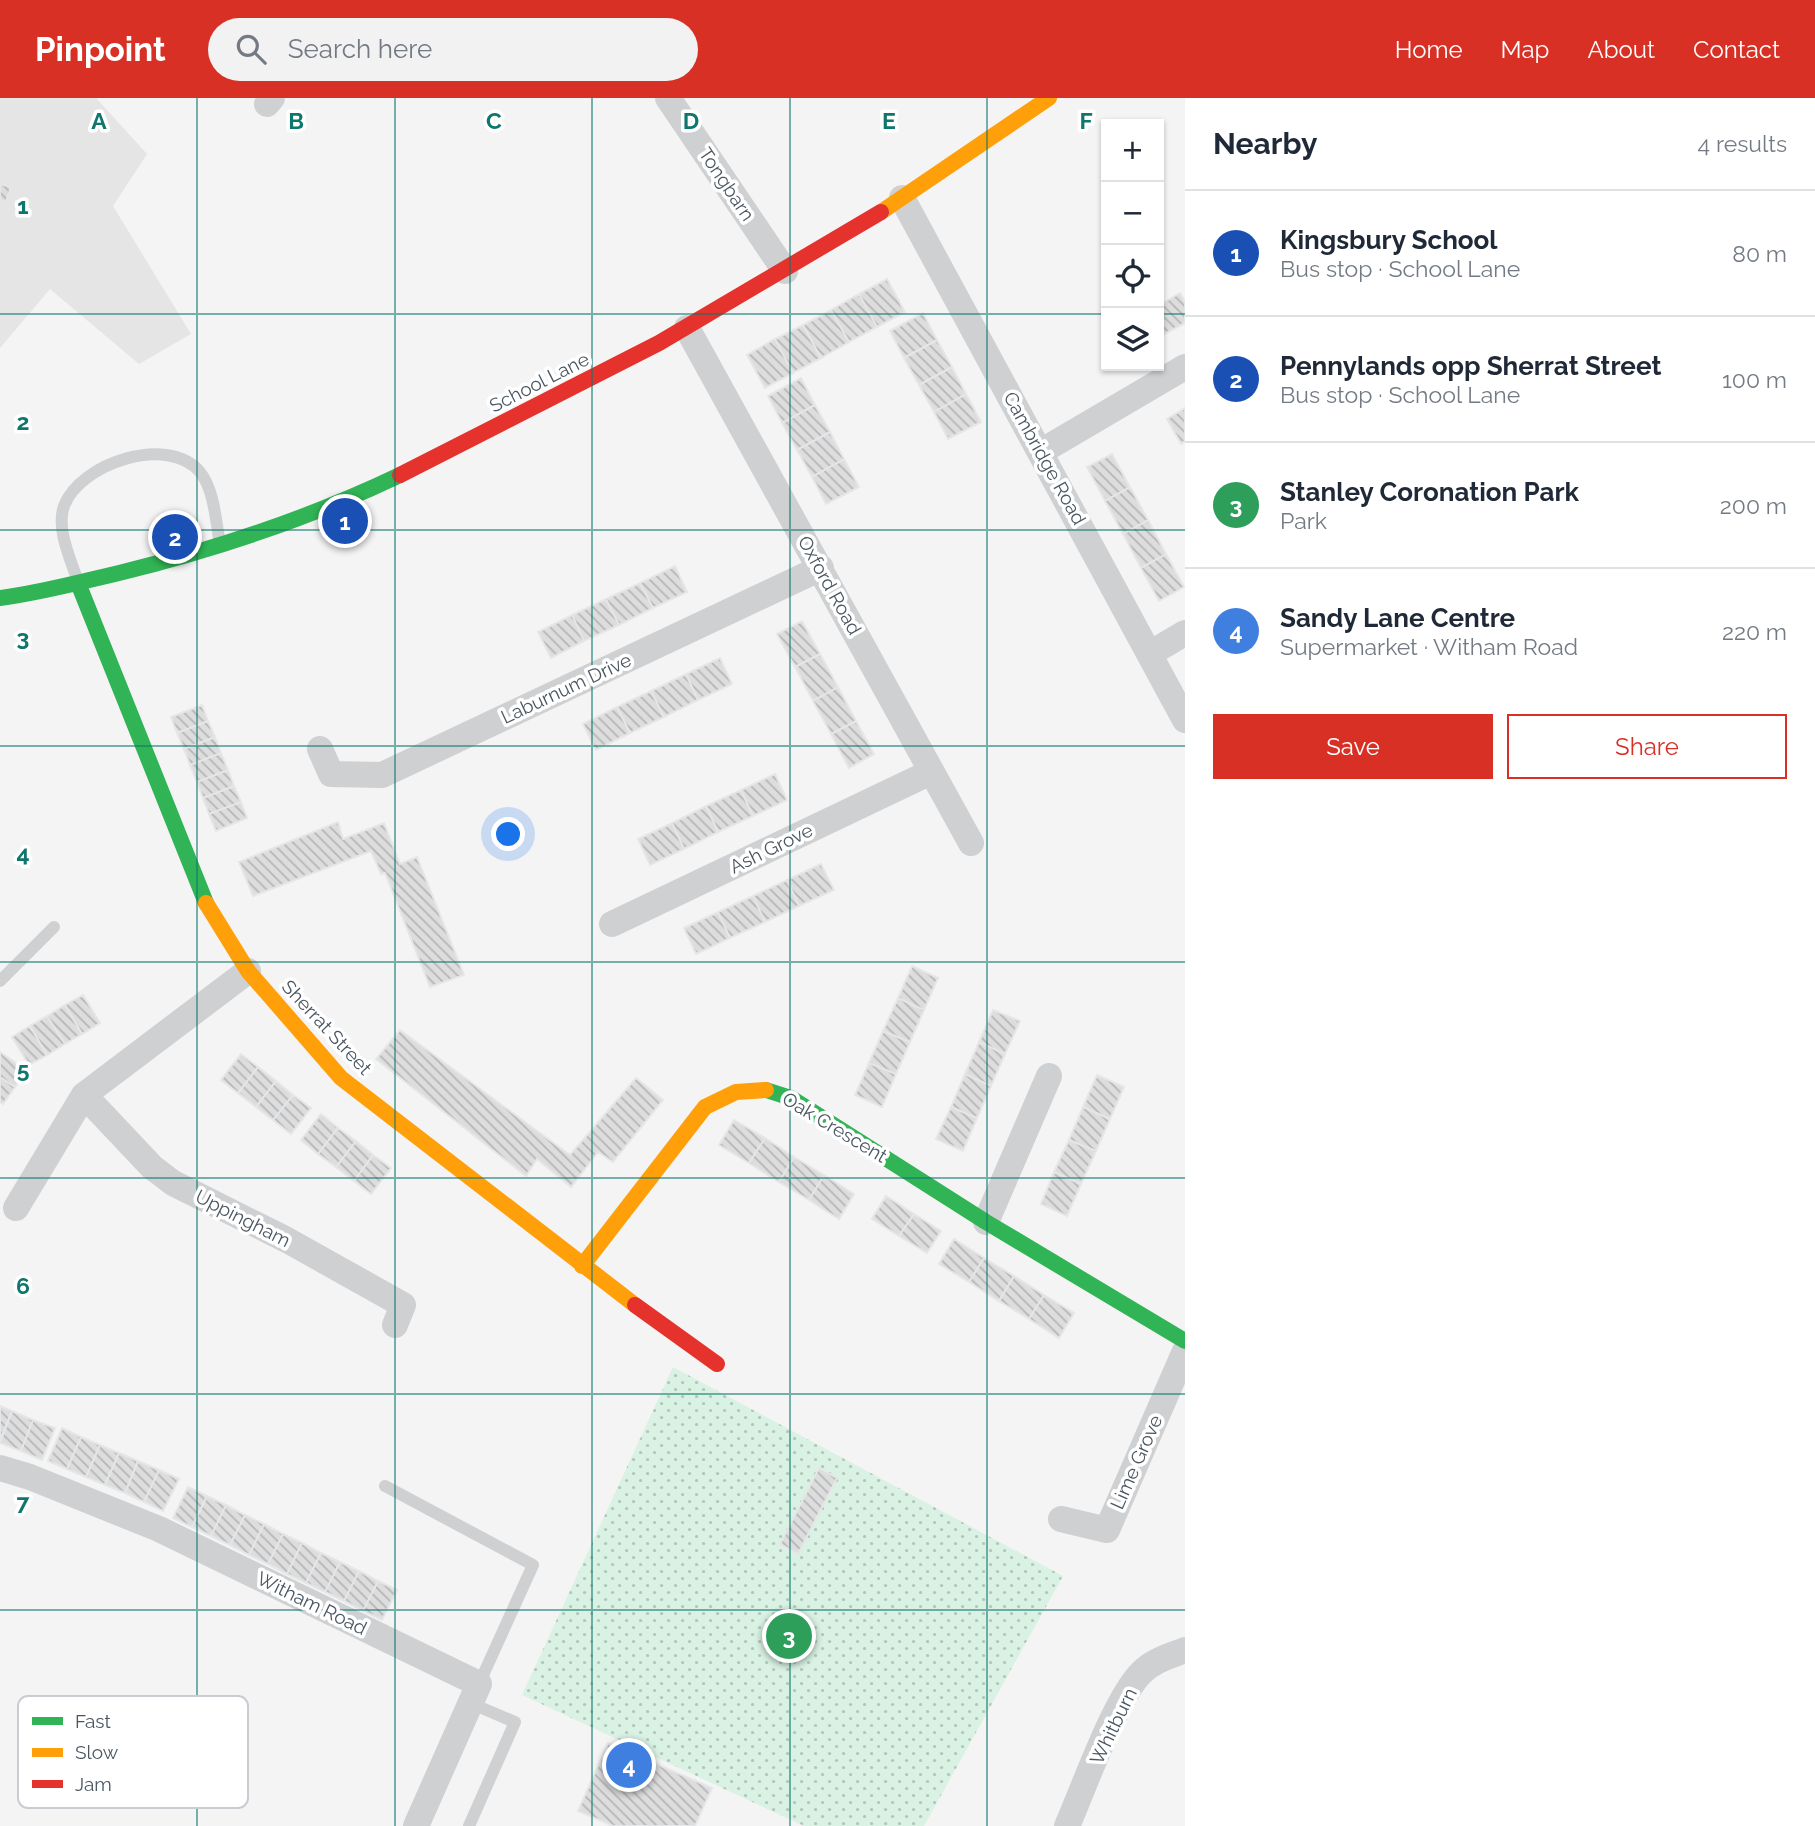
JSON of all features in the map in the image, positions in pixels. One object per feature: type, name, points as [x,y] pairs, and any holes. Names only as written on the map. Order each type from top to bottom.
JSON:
[{"type":"street","name":"Tongbarn","points":[[668,98],[785,271]]},
{"type":"street","name":"School Lane","points":[[0,598],[32,594],[78,583],[220,544],[311,514],[404,473],[540,406],[687,328],[902,198],[1049,98]]},
{"type":"street","name":"Cambridge Road","points":[[902,198],[1042,451],[1185,720]]},
{"type":"street","name":"Oxford Road","points":[[687,328],[971,843]]},
{"type":"street","points":[[1042,451],[1185,367]]},
{"type":"street","name":"Laburnum Drive","points":[[320,749],[331,774],[382,775],[821,568]]},
{"type":"street","name":"Sherrat Street","points":[[78,583],[202,896],[248,971],[341,1078],[582,1266],[717,1364]]},
{"type":"street","points":[[1151,653],[1185,633]]},
{"type":"street","name":"Ash Grove","points":[[612,924],[931,772]]},
{"type":"street","points":[[16,1208],[84,1095],[248,971]]},
{"type":"street","points":[[986,1222],[1049,1076]]},
{"type":"street","name":"Oak Crescent","points":[[582,1266],[695,1118],[717,1098],[747,1089],[762,1089],[791,1098],[986,1222],[1185,1341]]},
{"type":"street","name":"Uppingham","points":[[84,1095],[152,1167],[173,1183],[288,1240],[403,1305],[395,1325]]},
{"type":"street","name":"Lime Grove","points":[[1061,1519],[1107,1530],[1185,1352]]},
{"type":"street","name":"Witham Road","points":[[0,1468],[30,1477],[159,1529],[475,1693]]},
{"type":"street","name":"Whitburn","points":[[1067,1826],[1125,1694],[1142,1671],[1159,1660],[1185,1650]]},
{"type":"street","points":[[416,1826],[475,1693]]},
{"type":"lane","points":[[78,583],[65,537],[63,508],[74,489],[92,473],[127,457],[166,455],[188,461],[202,473],[220,544]]},
{"type":"lane","points":[[0,981],[54,927]]},
{"type":"lane","points":[[385,1486],[533,1565],[475,1693],[515,1722],[469,1826]]},
{"type":"shaded area","points":[[0,98],[96,98],[147,154],[113,206],[191,334],[139,364],[50,289],[0,348]]},
{"type":"green space","points":[[673,1367],[1063,1576],[924,1826],[804,1826],[522,1695]]},
{"type":"building","points":[[0,184],[11,187],[6,202],[0,200]]},
{"type":"building","points":[[887,279],[905,312],[877,327],[859,294]]},
{"type":"building","points":[[1180,293],[1185,302],[1185,323],[1164,334],[1164,308],[1164,302]]},
{"type":"building","points":[[859,294],[877,327],[849,342],[831,310]]},
{"type":"building","points":[[831,310],[849,342],[821,358],[803,325]]},
{"type":"building","points":[[923,313],[937,340],[904,358],[890,331]]},
{"type":"building","points":[[803,325],[821,358],[793,373],[775,339]]},
{"type":"building","points":[[775,339],[793,373],[765,388],[747,355]]},
{"type":"building","points":[[937,340],[952,367],[919,385],[904,358]]},
{"type":"building","points":[[952,367],[966,394],[934,412],[919,385]]},
{"type":"building","points":[[801,378],[815,405],[782,423],[768,396]]},
{"type":"building","points":[[966,394],[981,422],[948,439],[934,412]]},
{"type":"building","points":[[815,405],[830,432],[797,450],[782,423]]},
{"type":"building","points":[[1185,408],[1185,441],[1181,444],[1167,419]]},
{"type":"building","points":[[830,432],[844,459],[812,477],[797,450]]},
{"type":"building","points":[[1112,454],[1130,487],[1105,501],[1087,467]]},
{"type":"building","points":[[844,459],[859,487],[826,504],[812,477]]},
{"type":"building","points":[[1130,487],[1148,520],[1123,534],[1105,501]]},
{"type":"building","points":[[1148,520],[1166,554],[1141,568],[1123,534]]},
{"type":"building","points":[[1166,554],[1184,587],[1159,601],[1141,568]]},
{"type":"building","points":[[675,566],[687,592],[653,608],[640,583]]},
{"type":"building","points":[[640,583],[653,608],[619,625],[606,599]]},
{"type":"building","points":[[606,599],[619,625],[584,641],[572,615]]},
{"type":"building","points":[[572,615],[584,641],[551,658],[538,632]]},
{"type":"building","points":[[802,621],[820,654],[795,667],[777,634]]},
{"type":"building","points":[[820,654],[838,687],[813,701],[795,667]]},
{"type":"building","points":[[720,658],[732,684],[698,700],[686,674]]},
{"type":"building","points":[[686,674],[698,700],[664,717],[651,691]]},
{"type":"building","points":[[838,687],[856,721],[831,734],[813,701]]},
{"type":"building","points":[[651,691],[664,717],[630,733],[617,707]]},
{"type":"building","points":[[202,705],[208,721],[177,733],[171,717]]},
{"type":"building","points":[[617,707],[630,733],[596,750],[583,724]]},
{"type":"building","points":[[208,721],[215,737],[184,749],[177,733]]},
{"type":"building","points":[[856,721],[874,754],[849,768],[831,734]]},
{"type":"building","points":[[215,737],[221,753],[190,765],[184,749]]},
{"type":"building","points":[[221,753],[228,770],[197,782],[190,765]]},
{"type":"building","points":[[228,770],[234,786],[203,798],[197,782]]},
{"type":"building","points":[[775,774],[787,800],[753,816],[741,790]]},
{"type":"building","points":[[234,786],[241,802],[209,814],[203,798]]},
{"type":"building","points":[[741,790],[753,816],[718,832],[706,806]]},
{"type":"building","points":[[241,802],[247,818],[216,831],[209,814]]},
{"type":"building","points":[[706,806],[718,832],[684,849],[672,823]]},
{"type":"building","points":[[338,822],[343,839],[384,823],[400,864],[417,857],[464,975],[430,987],[385,873],[381,874],[371,851],[253,896],[239,862]]},
{"type":"building","points":[[672,823],[684,849],[650,865],[638,839]]},
{"type":"building","points":[[821,864],[834,890],[799,906],[787,880]]},
{"type":"building","points":[[787,880],[799,906],[765,922],[753,896]]},
{"type":"building","points":[[753,896],[765,922],[730,938],[718,912]]},
{"type":"building","points":[[718,912],[730,938],[696,954],[684,928]]},
{"type":"building","points":[[912,966],[938,978],[924,1010],[898,998]]},
{"type":"building","points":[[83,995],[100,1023],[82,1034],[65,1005]]},
{"type":"building","points":[[898,998],[924,1010],[910,1042],[883,1031]]},
{"type":"building","points":[[65,1005],[82,1034],[65,1044],[47,1016]]},
{"type":"building","points":[[993,1010],[1020,1021],[1005,1054],[979,1042]]},
{"type":"building","points":[[47,1016],[65,1044],[47,1055],[30,1026]]},
{"type":"building","points":[[30,1026],[47,1055],[29,1065],[12,1037]]},
{"type":"building","points":[[400,1030],[570,1155],[636,1078],[663,1100],[613,1162],[598,1152],[571,1187],[537,1159],[526,1176],[376,1059]]},
{"type":"building","points":[[883,1031],[910,1042],[896,1074],[869,1063]]},
{"type":"building","points":[[979,1042],[1005,1054],[991,1086],[965,1074]]},
{"type":"building","points":[[0,1052],[26,1070],[15,1087],[0,1077]]},
{"type":"building","points":[[241,1054],[258,1067],[238,1093],[221,1080]]},
{"type":"building","points":[[869,1063],[896,1074],[882,1107],[855,1095]]},
{"type":"building","points":[[258,1067],[276,1081],[256,1107],[238,1093]]},
{"type":"building","points":[[965,1074],[991,1086],[977,1118],[951,1107]]},
{"type":"building","points":[[1097,1075],[1124,1087],[1110,1119],[1083,1107]]},
{"type":"building","points":[[0,1077],[15,1087],[3,1104],[0,1102]]},
{"type":"building","points":[[276,1081],[293,1095],[273,1120],[256,1107]]},
{"type":"building","points":[[293,1095],[311,1108],[291,1134],[273,1120]]},
{"type":"building","points":[[951,1107],[977,1118],[963,1151],[936,1139]]},
{"type":"building","points":[[1083,1107],[1110,1119],[1096,1151],[1069,1140]]},
{"type":"building","points":[[321,1114],[338,1128],[318,1154],[301,1140]]},
{"type":"building","points":[[734,1120],[765,1138],[749,1163],[719,1145]]},
{"type":"building","points":[[338,1128],[356,1141],[336,1167],[318,1154]]},
{"type":"building","points":[[765,1138],[794,1157],[779,1182],[749,1163]]},
{"type":"building","points":[[1069,1140],[1096,1151],[1081,1184],[1054,1172]]},
{"type":"building","points":[[356,1141],[373,1155],[354,1181],[336,1167]]},
{"type":"building","points":[[373,1155],[391,1168],[371,1194],[354,1181]]},
{"type":"building","points":[[794,1157],[824,1175],[809,1200],[779,1182]]},
{"type":"building","points":[[1054,1172],[1081,1184],[1067,1216],[1041,1204]]},
{"type":"building","points":[[824,1175],[854,1194],[839,1219],[809,1200]]},
{"type":"building","points":[[886,1196],[914,1214],[899,1236],[872,1219]]},
{"type":"building","points":[[914,1214],[941,1231],[927,1253],[899,1236]]},
{"type":"building","points":[[954,1239],[984,1258],[969,1282],[939,1264]]},
{"type":"building","points":[[984,1258],[1014,1276],[999,1301],[969,1282]]},
{"type":"building","points":[[1014,1276],[1044,1295],[1029,1319],[999,1301]]},
{"type":"building","points":[[1044,1295],[1074,1313],[1059,1338],[1029,1319]]},
{"type":"building","points":[[0,1406],[12,1411],[0,1440]]},
{"type":"building","points":[[12,1411],[33,1420],[21,1451],[0,1443]]},
{"type":"building","points":[[33,1420],[55,1428],[42,1460],[21,1451]]},
{"type":"building","points":[[62,1428],[81,1437],[67,1469],[48,1461]]},
{"type":"building","points":[[81,1437],[100,1445],[86,1477],[67,1469]]},
{"type":"building","points":[[100,1445],[119,1453],[105,1485],[86,1477]]},
{"type":"building","points":[[119,1453],[138,1461],[125,1493],[105,1485]]},
{"type":"building","points":[[138,1461],[159,1470],[144,1502],[125,1493]]},
{"type":"building","points":[[819,1468],[837,1478],[798,1554],[780,1544]]},
{"type":"building","points":[[159,1470],[179,1479],[163,1511],[144,1502]]},
{"type":"building","points":[[188,1487],[207,1496],[192,1527],[173,1518]]},
{"type":"building","points":[[207,1496],[226,1505],[211,1536],[192,1527]]},
{"type":"building","points":[[226,1505],[245,1515],[230,1545],[211,1536]]},
{"type":"building","points":[[245,1515],[264,1524],[249,1555],[230,1545]]},
{"type":"building","points":[[264,1524],[283,1534],[268,1564],[249,1555]]},
{"type":"building","points":[[283,1534],[302,1543],[287,1574],[268,1564]]},
{"type":"building","points":[[302,1543],[321,1553],[306,1583],[287,1574]]},
{"type":"building","points":[[321,1553],[340,1562],[325,1592],[306,1583]]},
{"type":"building","points":[[340,1562],[359,1571],[344,1601],[325,1592]]},
{"type":"building","points":[[359,1571],[378,1581],[363,1611],[344,1601]]},
{"type":"building","points":[[378,1581],[397,1590],[382,1620],[363,1611]]},
{"type":"building","points":[[608,1743],[712,1788],[695,1826],[613,1826],[578,1811]]},
{"type":"traffic: fast","points":[[0,598],[45,590],[192,554],[297,519],[400,475]]},
{"type":"traffic: fast","points":[[78,583],[206,903]]},
{"type":"traffic: fast","points":[[766,1090],[791,1098],[986,1222],[1185,1341]]},
{"type":"traffic: slow","points":[[881,212],[1049,98]]},
{"type":"traffic: slow","points":[[206,903],[248,971],[341,1078],[635,1305]]},
{"type":"traffic: slow","points":[[582,1266],[705,1107],[736,1092],[766,1090]]},
{"type":"traffic: jam","points":[[400,475],[659,343],[881,212]]},
{"type":"traffic: jam","points":[[635,1305],[717,1364]]},
{"type":"place","name":"Kingsbury School","points":[[345,521]]},
{"type":"place","name":"Pennylands opp Sherrat Street","points":[[175,537]]},
{"type":"place","name":"Stanley Coronation Park","points":[[789,1636]]},
{"type":"place","name":"Sandy Lane Centre","points":[[629,1765]]}]
